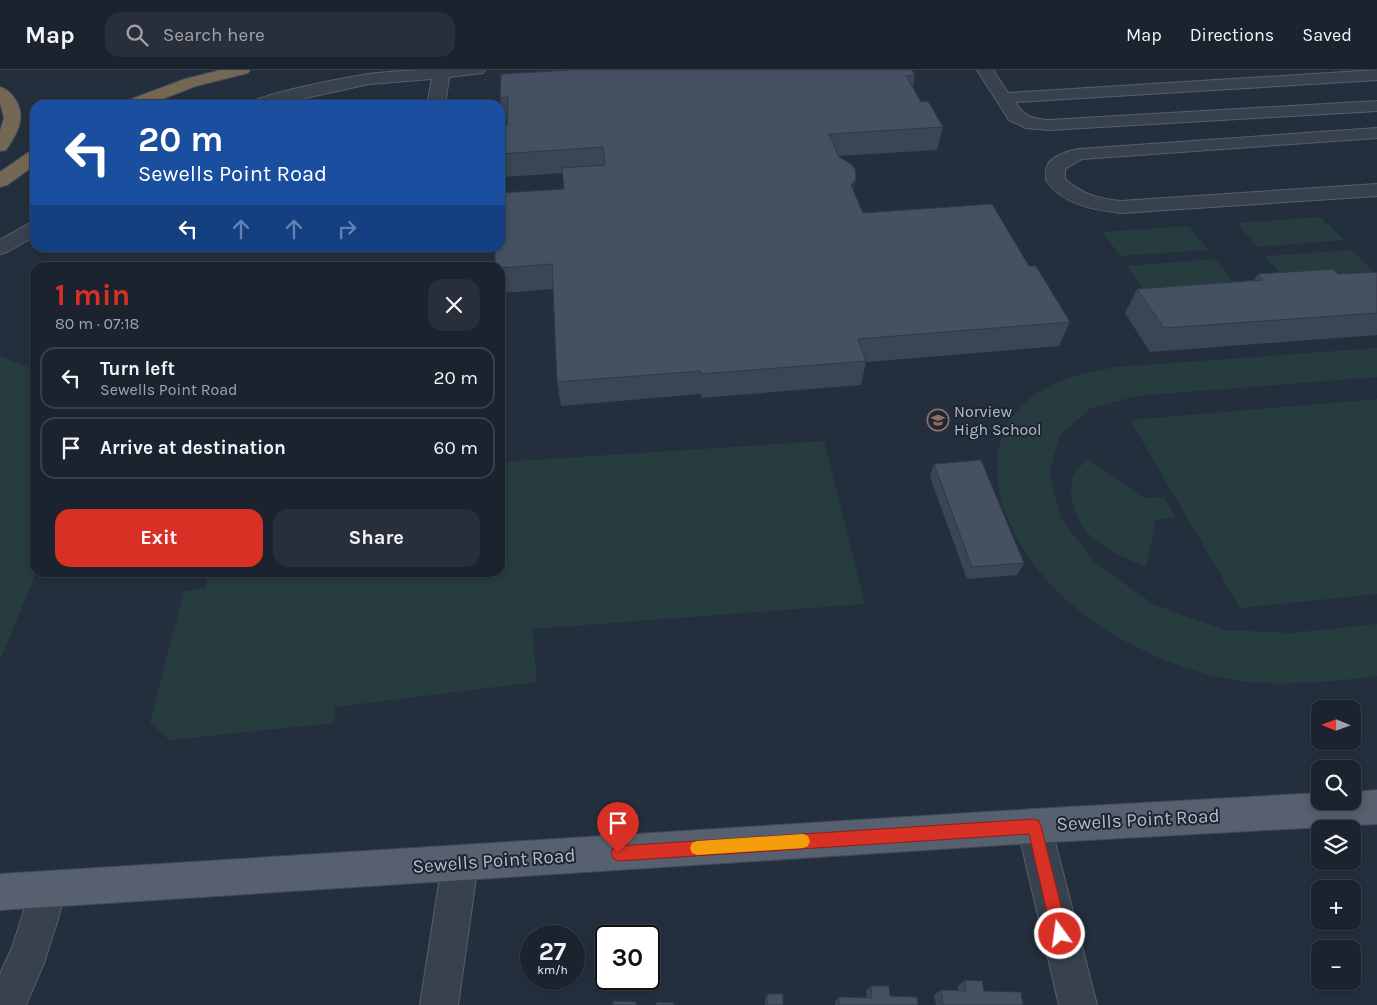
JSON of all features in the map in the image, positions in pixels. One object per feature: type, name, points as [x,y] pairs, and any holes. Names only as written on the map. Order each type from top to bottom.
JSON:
[{"type":"highway","points":[[145,100],[191,82],[242,70]]},
{"type":"highway","points":[[0,92],[6,97],[12,108],[13,121],[7,136],[0,146]]},
{"type":"highway","points":[[0,181],[30,160]]},
{"type":"main road","name":"Sewells Point Road","points":[[0,892],[1034,826],[1377,807]]},
{"type":"street","points":[[273,100],[369,79],[476,70]]},
{"type":"street","points":[[986,70],[1015,116],[1022,121],[1032,124],[1049,125],[1377,106]]},
{"type":"street","points":[[437,100],[440,73]]},
{"type":"street","points":[[1003,98],[1371,76]]},
{"type":"street","points":[[1377,133],[1079,154],[1065,160],[1056,167],[1055,180],[1065,191],[1084,201],[1100,206],[1121,207],[1377,190]]},
{"type":"street","points":[[0,248],[30,231]]},
{"type":"street","points":[[1034,826],[1078,1005]]},
{"type":"street","points":[[439,1005],[460,864]]},
{"type":"street","points":[[5,1005],[19,979],[42,914],[48,889]]},
{"type":"green space","points":[[1320,217],[1344,240],[1257,247],[1237,223]]},
{"type":"green space","points":[[1189,226],[1208,250],[1120,256],[1103,232]]},
{"type":"green space","points":[[1352,250],[1377,275],[1288,282],[1265,256]]},
{"type":"green space","points":[[1215,259],[1236,285],[1145,292],[1127,266]]},
{"type":"green space","points":[[1377,348],[1377,377],[1137,396],[1091,408],[1060,435],[1049,473],[1061,519],[1097,565],[1155,605],[1224,630],[1292,633],[1377,624],[1377,676],[1324,682],[1249,682],[1198,672],[1172,663],[1140,649],[1108,631],[1078,610],[1052,586],[1032,562],[1015,535],[1003,506],[997,477],[998,449],[1008,423],[1028,400],[1058,382],[1079,375],[1116,367]]},
{"type":"green space","points":[[0,356],[30,368],[30,577],[34,577],[0,660]]},
{"type":"green space","points":[[1377,399],[1377,594],[1240,608],[1130,420]]},
{"type":"green space","points":[[824,441],[865,604],[532,629],[537,682],[335,707],[334,723],[169,740],[150,722],[184,591],[205,589],[208,577],[505,577],[505,462]]},
{"type":"green space","points":[[1088,459],[1144,498],[1164,497],[1175,517],[1156,520],[1146,567],[1104,546],[1092,537],[1082,525],[1072,501],[1071,484],[1074,474]]},
{"type":"building","points":[[571,70],[912,70],[915,75],[906,76],[921,102],[928,101],[943,127],[829,134],[839,157],[851,164],[855,169],[856,179],[851,185],[863,213],[992,204],[1029,266],[1036,266],[1070,322],[858,339],[866,361],[702,374],[701,371],[557,382],[552,264],[505,267],[505,262],[495,262],[495,252],[505,252],[505,193],[564,189],[562,168],[605,165],[603,147],[505,154],[505,125],[507,125],[508,97],[500,98],[501,74]]},
{"type":"building","points":[[1333,269],[1338,274],[1377,272],[1377,313],[1164,328],[1137,289],[1263,280],[1258,274]]},
{"type":"building","points":[[981,460],[1024,563],[972,567],[934,464]]},
{"type":"building","points":[[965,980],[982,981],[984,991],[1021,992],[1023,1005],[943,1005],[941,990],[966,991]]},
{"type":"building","points":[[871,986],[889,986],[890,996],[917,997],[918,1005],[839,1005],[839,997],[872,998]]},
{"type":"building","points":[[767,994],[783,994],[783,1005],[767,1005]]},
{"type":"building","points":[[613,1001],[636,1002],[636,1005],[613,1005]]},
{"type":"building","points":[[656,1002],[674,1003],[674,1005],[656,1005]]},
{"type":"slow traffic","points":[[697,848],[803,841]]},
{"type":"place","name":"Norview High School","points":[[938,420]]},
{"type":"route","points":[[618,853],[1034,826],[1060,934]]}]
